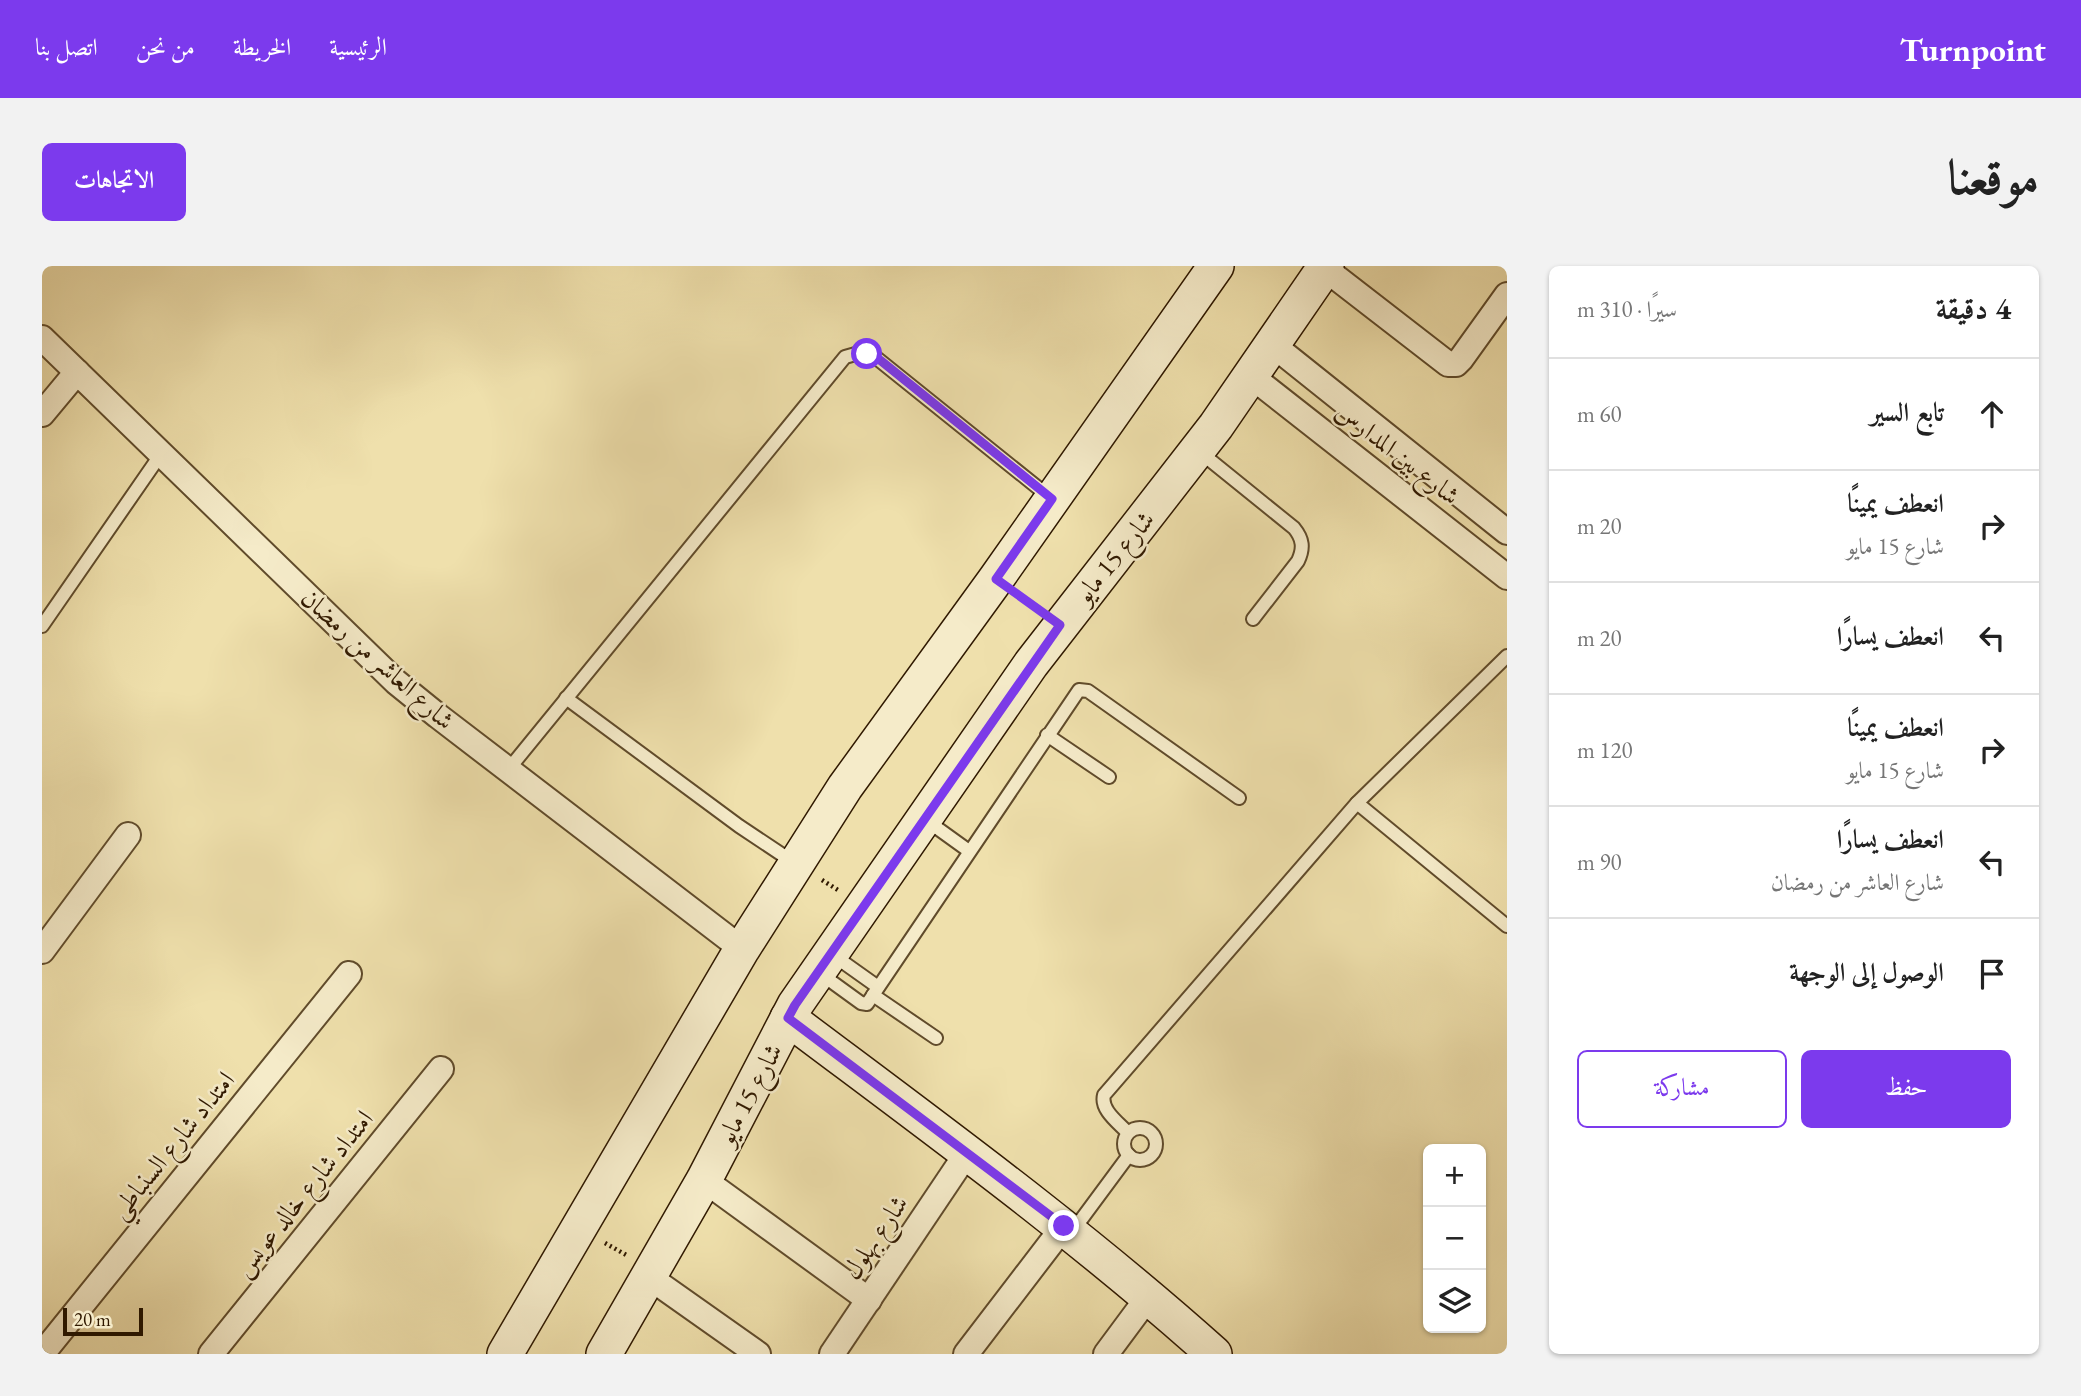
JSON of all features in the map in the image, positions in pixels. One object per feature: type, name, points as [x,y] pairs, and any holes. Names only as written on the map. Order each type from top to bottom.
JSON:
[{"type":"main road","points":[[505,1354],[795,863],[845,787],[996,579],[1216,266]]},
{"type":"main road","name":"شارع 15 مايو","points":[[604,1354],[704,1180],[788,1018],[824,962],[1060,625],[1198,450],[1325,267]]},
{"type":"main road","points":[[788,1018],[1068,1229],[1214,1354]]},
{"type":"street","points":[[1325,267],[1448,364],[1456,364],[1461,359],[1507,295]]},
{"type":"street","name":"شارع العاشر من رمضان","points":[[42,338],[396,682],[742,949]]},
{"type":"street","name":"شارع بين المدارس","points":[[1273,345],[1507,531]]},
{"type":"street","points":[[42,414],[77,372]]},
{"type":"street","name":"شارع بين المدارس","points":[[1251,376],[1507,577]]},
{"type":"street","points":[[42,951],[128,835]]},
{"type":"street","name":"امتداد شارع السنباطي","points":[[42,1354],[349,974]]},
{"type":"street","name":"امتداد شارع خالد عويس","points":[[211,1354],[441,1069]]},
{"type":"street","name":"شارع بهلول","points":[[832,1354],[967,1153]]},
{"type":"street","points":[[704,1180],[869,1300]]},
{"type":"street","points":[[966,1354],[1068,1229]]},
{"type":"street","points":[[651,1274],[758,1354]]},
{"type":"street","points":[[1106,1354],[1149,1296]]},
{"type":"lane","points":[[508,770],[839,362],[852,354],[867,354],[880,360],[1052,499]]},
{"type":"lane","points":[[1198,450],[1300,535],[1302,552],[1298,561],[1253,619]]},
{"type":"lane","points":[[42,626],[161,454]]},
{"type":"lane","points":[[1128,1133],[1104,1107],[1104,1095],[1357,803],[1507,656]]},
{"type":"lane","points":[[824,962],[861,1003],[867,1004],[1047,735],[1076,693],[1084,689],[1239,798]]},
{"type":"lane","points":[[566,698],[739,826],[795,863]]},
{"type":"lane","points":[[1047,735],[1109,777]]},
{"type":"lane","points":[[1357,803],[1507,926]]},
{"type":"lane","points":[[923,818],[970,851]]},
{"type":"lane","points":[[824,962],[876,991],[936,1038]]},
{"type":"lane","points":[[1136,1128],[1151,1132],[1156,1148],[1145,1159],[1136,1159],[1129,1155],[1125,1149],[1128,1133],[1136,1128]]},
{"type":"lane","points":[[1068,1229],[1129,1155]]},
{"type":"path","points":[[996,579],[1060,625]]},
{"type":"path","points":[[795,863],[862,906]]},
{"type":"path","points":[[579,1228],[651,1274]]},
{"type":"route","points":[[867,354],[880,360],[1052,499],[996,579],[1060,625],[862,906],[788,1018],[1064,1226]]}]
